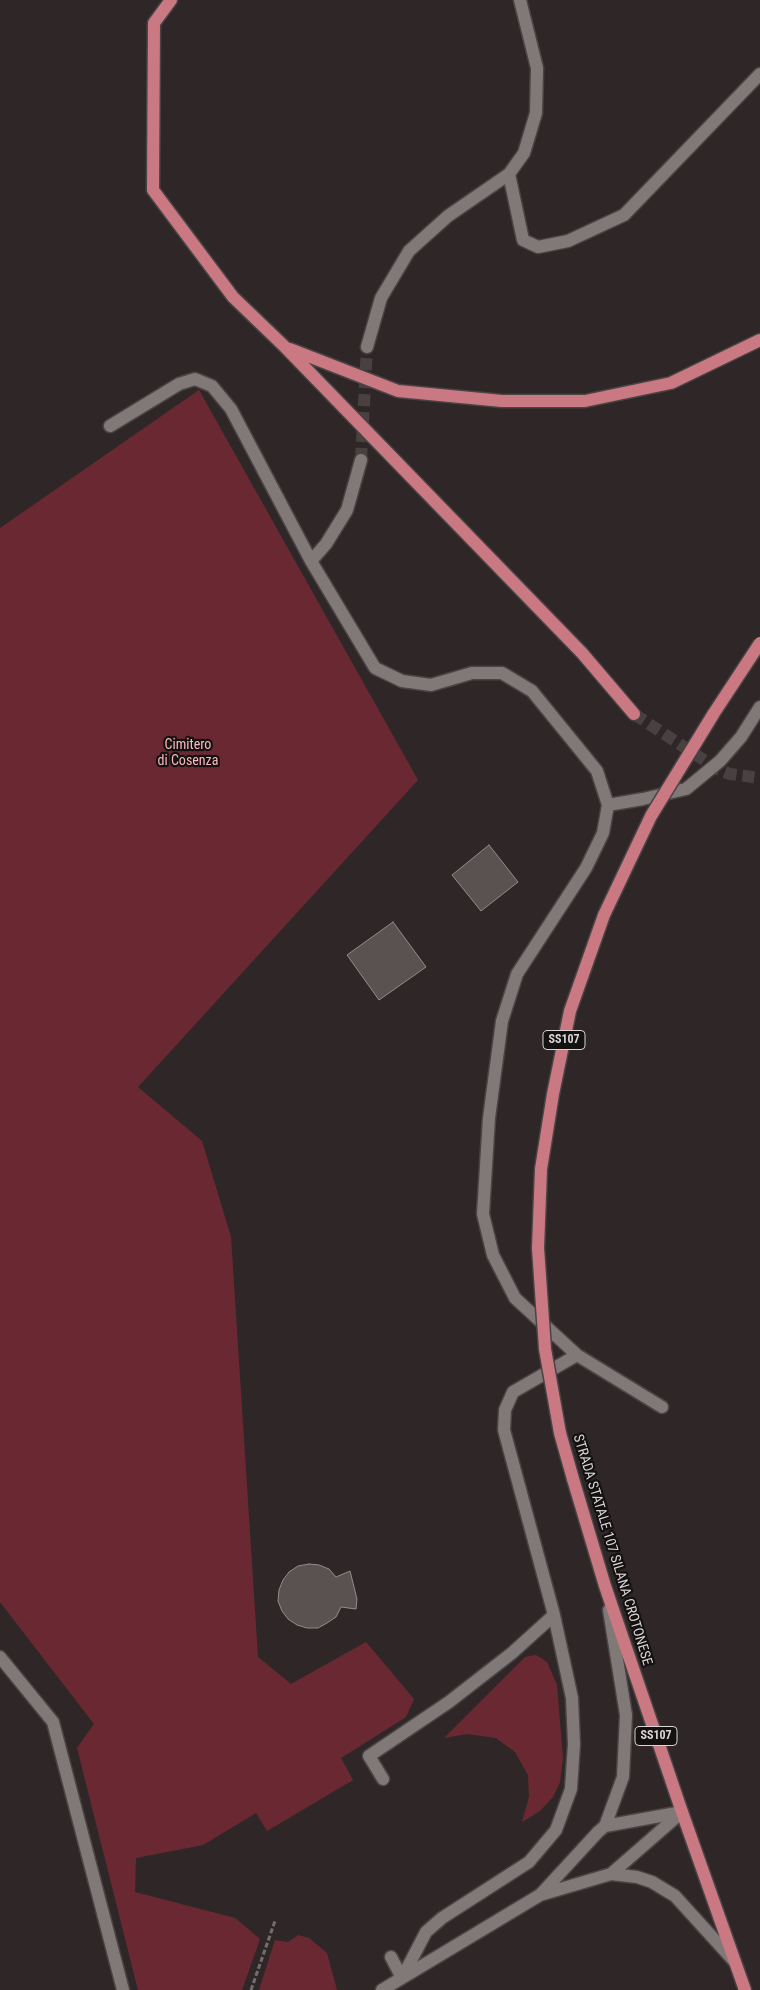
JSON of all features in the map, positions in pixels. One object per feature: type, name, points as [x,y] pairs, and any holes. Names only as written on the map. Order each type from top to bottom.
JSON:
[{"type":"main road","points":[[171,0],[154,23],[153,190],[233,296],[285,347],[582,653],[634,714]]},
{"type":"main road","points":[[285,347],[398,391],[502,401],[585,401],[671,383],[760,340]]},
{"type":"main road","name":"STRADA STATALE 107 SILANA CROTONESE","points":[[745,1990],[605,1586],[560,1433],[545,1349],[538,1248],[541,1169],[553,1094],[570,1011],[604,915],[651,816],[714,713],[760,643]]},
{"type":"street","points":[[367,347],[381,298],[409,252],[448,216],[509,174],[524,153],[536,113],[537,68],[520,0]]},
{"type":"street","points":[[509,174],[523,240],[538,247],[568,241],[624,216],[760,74]]},
{"type":"street","points":[[110,426],[179,384],[195,379],[212,386],[231,410],[311,562],[375,668],[402,681],[431,685],[472,674],[502,673],[532,691],[597,771],[608,805],[603,833],[586,868],[517,974],[502,1021],[489,1118],[483,1214],[493,1255],[515,1298],[577,1355],[662,1407]]},
{"type":"street","points":[[311,562],[326,544],[347,510],[361,460]]},
{"type":"street","points":[[608,805],[686,789],[720,761],[741,737],[760,707]]},
{"type":"street","points":[[402,1978],[426,1932],[442,1918],[529,1862],[556,1830],[571,1789],[574,1744],[572,1698],[554,1615],[504,1430],[505,1410],[513,1392],[577,1355]]},
{"type":"street","points":[[540,1895],[605,1826],[623,1777],[626,1715],[605,1586]]},
{"type":"street","points":[[383,1779],[369,1756],[449,1702],[512,1653],[554,1615]]},
{"type":"street","points":[[0,1657],[53,1722],[124,1990]]},
{"type":"street","points":[[605,1826],[682,1812]]},
{"type":"street","points":[[611,1874],[682,1812]]},
{"type":"street","points":[[382,1990],[540,1895],[611,1874],[638,1877],[652,1882],[675,1896],[734,1961]]},
{"type":"street","points":[[391,1956],[402,1978]]},
{"type":"path","points":[[251,1990],[275,1921]]},
{"type":"green space","name":"Cimitero di Cosenza","points":[[199,390],[418,780],[138,1087],[202,1141],[231,1237],[258,1657],[291,1684],[366,1642],[414,1699],[406,1717],[341,1758],[353,1780],[267,1831],[256,1813],[203,1845],[136,1858],[135,1892],[235,1918],[260,1939],[242,1990],[138,1990],[77,1748],[94,1724],[0,1602],[0,528]]},
{"type":"green space","points":[[536,1655],[547,1662],[557,1685],[563,1758],[560,1782],[553,1797],[540,1811],[522,1822],[529,1797],[528,1775],[515,1752],[496,1738],[467,1734],[444,1738],[525,1657]]},
{"type":"green space","points":[[298,1935],[309,1938],[327,1953],[337,1990],[259,1990],[275,1940],[288,1942]]},
{"type":"building","points":[[489,845],[518,882],[481,911],[452,875]]},
{"type":"building","points":[[393,922],[426,967],[379,1000],[347,955]]},
{"type":"building","points":[[309,1564],[329,1569],[336,1577],[350,1571],[357,1599],[356,1609],[341,1607],[336,1617],[318,1628],[307,1628],[297,1625],[288,1619],[278,1601],[279,1590],[289,1572],[298,1566]]},
{"type":"tunnel","points":[[361,460],[367,347]]},
{"type":"tunnel","points":[[634,714],[719,770],[730,774],[760,778]]}]
